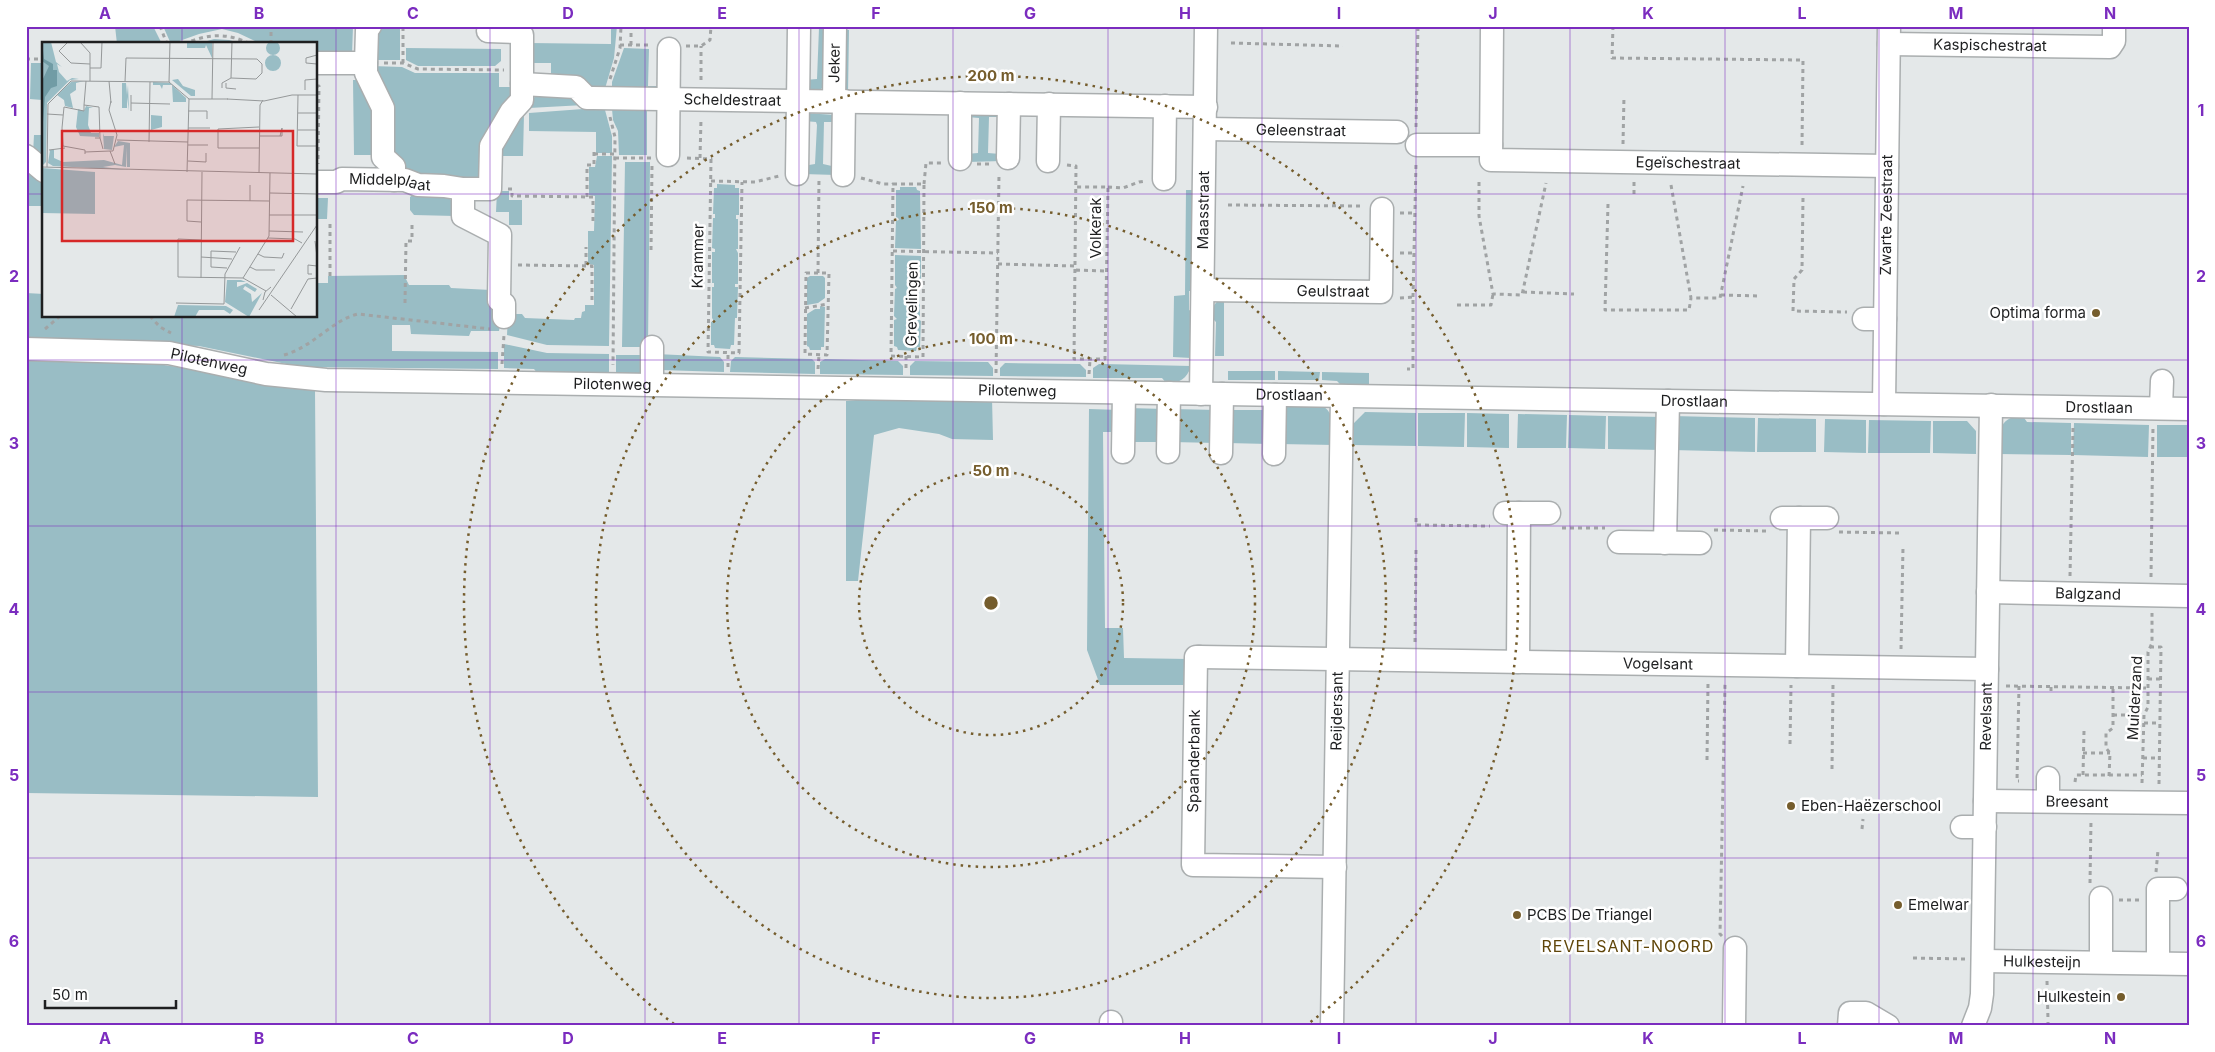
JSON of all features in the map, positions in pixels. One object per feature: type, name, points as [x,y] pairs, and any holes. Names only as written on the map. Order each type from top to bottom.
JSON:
[{"type":"street","points":[[370,26],[367,30],[373,63],[366,73],[383,108],[383,157],[394,167],[394,180]]},
{"type":"street","name":"Jeker","points":[[835,26],[839,101]]},
{"type":"street","name":"Maasstraat","points":[[1206,26],[1203,290],[1212,394],[1221,453]]},
{"type":"street","points":[[1491,153],[1492,26]]},
{"type":"street","name":"Scheldestraat","points":[[796,174],[799,28]]},
{"type":"street","points":[[488,31],[517,29],[522,35],[518,77]]},
{"type":"street","name":"Kaspischestraat","points":[[1889,35],[2104,44]]},
{"type":"street","name":"Zwarte Zeestraat","points":[[1884,404],[1868,316],[1887,166],[1889,35]]},
{"type":"street","name":"Scheldestraat","points":[[660,158],[668,99],[669,47]]},
{"type":"street","points":[[318,63],[373,63]]},
{"type":"street","name":"Scheldestraat","points":[[518,77],[576,88],[587,98],[1165,106],[1205,118]]},
{"type":"street","name":"Middelplaat","points":[[318,182],[336,182],[342,179],[405,180],[418,186],[490,189],[491,146],[511,112],[522,100],[518,77]]},
{"type":"street","points":[[839,101],[842,175]]},
{"type":"street","points":[[960,103],[960,159]]},
{"type":"street","points":[[1004,162],[1009,104]]},
{"type":"street","points":[[1048,161],[1049,104]]},
{"type":"street","points":[[1157,180],[1165,106]]},
{"type":"street","name":"Geleenstraat","points":[[1205,118],[1411,144]]},
{"type":"street","name":"Egeïschestraat","points":[[1411,144],[1491,153],[1887,166]]},
{"type":"street","points":[[370,180],[370,166],[383,157]]},
{"type":"street","points":[[463,189],[463,216],[500,235],[499,300],[504,304],[498,323]]},
{"type":"street","name":"Geulstraat","points":[[1203,290],[1381,292],[1375,208]]},
{"type":"street","name":"Pilotenweg","points":[[32,340],[155,352],[201,359],[266,374],[326,380],[1212,394]]},
{"type":"street","points":[[652,347],[652,385]]},
{"type":"street","points":[[2157,408],[2162,381]]},
{"type":"street","points":[[1123,452],[1124,393]]},
{"type":"street","points":[[1168,452],[1169,393]]},
{"type":"street","name":"Drostlaan","points":[[1212,394],[2189,409]]},
{"type":"street","points":[[1274,454],[1275,395]]},
{"type":"street","name":"Reijdersant","points":[[1332,1026],[1342,396]]},
{"type":"street","points":[[1665,542],[1668,400]]},
{"type":"street","name":"Revelsant","points":[[1977,1024],[1981,1003],[1985,801],[1994,677],[1988,592],[1991,406]]},
{"type":"street","points":[[1518,662],[1506,517],[1555,521]]},
{"type":"street","points":[[1794,674],[1785,522],[1832,525]]},
{"type":"street","points":[[1614,535],[1665,542],[1705,536]]},
{"type":"street","name":"Balgzand","points":[[1988,592],[2189,596]]},
{"type":"street","name":"Spaanderbank","points":[[1335,867],[1193,865],[1199,839],[1196,657],[1199,648],[1249,649],[1338,659]]},
{"type":"street","name":"Vogelsant","points":[[1338,659],[1518,662],[1794,674],[1994,677]]},
{"type":"street","points":[[2048,778],[2048,801]]},
{"type":"street","name":"Breesant","points":[[1985,801],[2173,800]]},
{"type":"street","points":[[1962,827],[1985,827]]},
{"type":"street","points":[[2158,963],[2158,889],[2176,889]]},
{"type":"street","name":"Hulkesteijn","points":[[2101,962],[2102,895]]},
{"type":"street","points":[[1730,944],[1734,1026]]},
{"type":"street","name":"Hulkesteijn","points":[[1983,962],[2189,964]]},
{"type":"street","points":[[1849,1026],[1850,1013],[1866,1013],[1888,1026]]},
{"type":"path","points":[[160,26],[166,42]]},
{"type":"path","points":[[271,26],[271,42]]},
{"type":"path","points":[[403,26],[403,63]]},
{"type":"path","points":[[608,86],[618,59],[621,26]]},
{"type":"path","points":[[631,26],[631,45]]},
{"type":"path","points":[[620,45],[701,46],[710,40],[711,26]]},
{"type":"path","points":[[1407,369],[1413,369],[1414,253],[1411,144],[1418,26]]},
{"type":"path","points":[[1613,26],[1612,58],[1803,60],[1802,151]]},
{"type":"path","points":[[190,42],[206,36],[224,35],[233,36],[246,42]]},
{"type":"path","points":[[1231,44],[1342,46]]},
{"type":"path","points":[[701,46],[701,85]]},
{"type":"path","points":[[26,59],[42,59]]},
{"type":"path","points":[[373,63],[403,63],[418,69],[518,77]]},
{"type":"path","points":[[318,86],[318,153]]},
{"type":"path","points":[[1623,149],[1624,96]]},
{"type":"path","points":[[608,110],[616,137],[617,157],[612,374]]},
{"type":"path","points":[[700,158],[701,111]]},
{"type":"path","points":[[587,197],[587,165],[594,165],[594,149]]},
{"type":"path","points":[[594,154],[617,157]]},
{"type":"path","points":[[651,250],[660,158]]},
{"type":"path","name":"Krammer","points":[[711,159],[708,352],[728,353]]},
{"type":"path","points":[[996,376],[998,253],[1004,162]]},
{"type":"path","name":"Volkerak","points":[[1076,166],[1074,359],[1105,359],[1108,187],[1077,187]]},
{"type":"path","points":[[818,273],[819,177]]},
{"type":"path","points":[[1108,187],[1123,188],[1139,182],[1157,180]]},
{"type":"path","points":[[728,372],[728,353],[739,353],[742,182]]},
{"type":"path","points":[[1457,305],[1491,306],[1493,294],[1479,216],[1479,182]]},
{"type":"path","points":[[1523,292],[1546,183]]},
{"type":"path","name":"Grevelingen","points":[[893,184],[924,184],[924,252],[923,356],[891,356],[893,184]]},
{"type":"path","points":[[1608,204],[1605,310],[1689,310],[1691,298],[1671,185]]},
{"type":"path","points":[[1721,296],[1743,186]]},
{"type":"path","points":[[504,189],[512,189],[512,196],[593,198],[593,222]]},
{"type":"path","points":[[1803,198],[1802,270],[1794,279],[1793,311],[1868,316]]},
{"type":"path","points":[[1228,204],[1375,208]]},
{"type":"path","points":[[405,302],[406,241],[412,241],[412,221]]},
{"type":"path","points":[[330,224],[330,278]]},
{"type":"path","points":[[586,247],[586,265]]},
{"type":"path","name":"Grevelingen","points":[[893,252],[924,252]]},
{"type":"path","points":[[924,252],[998,253]]},
{"type":"path","points":[[1402,253],[1414,253]]},
{"type":"path","points":[[998,264],[1076,268]]},
{"type":"path","points":[[525,265],[592,266],[592,300]]},
{"type":"path","name":"Volkerak","points":[[1076,268],[1107,270]]},
{"type":"path","points":[[806,273],[829,273],[828,304],[827,355],[805,354],[806,273]]},
{"type":"path","points":[[1493,294],[1522,295],[1523,292],[1574,294]]},
{"type":"path","points":[[1691,298],[1760,296]]},
{"type":"path","points":[[1394,298],[1414,297]]},
{"type":"path","points":[[806,308],[828,304]]},
{"type":"path","points":[[279,356],[303,348],[347,318],[358,314],[498,323],[502,368]]},
{"type":"path","points":[[32,340],[58,318]]},
{"type":"path","points":[[152,318],[160,327],[172,333]]},
{"type":"path","points":[[818,374],[819,355]]},
{"type":"path","points":[[906,356],[906,375]]},
{"type":"path","points":[[1089,377],[1090,360]]},
{"type":"path","points":[[2150,583],[2157,408]]},
{"type":"path","points":[[2070,582],[2073,421]]},
{"type":"path","points":[[1416,518],[1416,525],[1506,517]]},
{"type":"path","points":[[1555,521],[1614,535]]},
{"type":"path","points":[[1705,536],[1785,522]]},
{"type":"path","points":[[1832,525],[1901,532]]},
{"type":"path","points":[[1901,650],[1903,547]]},
{"type":"path","points":[[1414,645],[1416,550]]},
{"type":"path","name":"Muiderzand","points":[[2142,785],[2144,715],[2148,707],[2148,652],[2150,647],[2152,610]]},
{"type":"path","points":[[2150,647],[2161,647],[2160,758],[2173,800]]},
{"type":"path","points":[[1790,744],[1794,674]]},
{"type":"path","points":[[1994,677],[2051,687],[2148,688]]},
{"type":"path","points":[[1707,760],[1708,678]]},
{"type":"path","points":[[2148,679],[2161,679]]},
{"type":"path","points":[[1725,680],[1720,934],[1730,944]]},
{"type":"path","points":[[1832,769],[1833,682]]},
{"type":"path","points":[[2051,687],[2051,695]]},
{"type":"path","points":[[2109,776],[2110,753],[2106,748],[2106,733],[2112,728],[2113,688]]},
{"type":"path","points":[[2113,715],[2144,715]]},
{"type":"path","points":[[2144,723],[2160,723]]},
{"type":"path","points":[[2083,776],[2084,732],[2088,732]]},
{"type":"path","points":[[2083,753],[2110,753]]},
{"type":"path","points":[[2143,758],[2160,758]]},
{"type":"path","points":[[2091,819],[2102,895],[2138,900]]},
{"type":"path","points":[[1862,820],[1862,829]]},
{"type":"path","points":[[2156,874],[2158,850]]},
{"type":"path","points":[[1913,958],[1960,959]]},
{"type":"path","points":[[2048,974],[2048,1026]]},
{"type":"shaded area","points":[[115,26],[153,26],[161,42],[117,42]]},
{"type":"shaded area","points":[[163,26],[353,26],[352,55],[318,55],[318,42],[257,42],[238,33],[222,29],[199,34],[177,42],[170,42]]},
{"type":"shaded area","points":[[384,26],[400,26],[400,60],[372,60],[373,38]]},
{"type":"shaded area","points":[[611,26],[617,26],[614,58],[604,92],[551,77],[551,63],[532,63],[529,43],[611,44]]},
{"type":"shaded area","points":[[819,28],[828,29],[826,83],[818,93],[805,94],[804,80],[817,79]]},
{"type":"shaded area","points":[[842,29],[849,30],[848,93],[842,89]]},
{"type":"shaded area","points":[[214,39],[236,42],[204,42]]},
{"type":"shaded area","points":[[406,48],[501,49],[501,61],[495,66],[418,66],[406,60]]},
{"type":"shaded area","points":[[624,48],[649,49],[648,86],[662,86],[661,92],[612,91],[612,82]]},
{"type":"shaded area","points":[[31,63],[42,63],[42,100],[30,99]]},
{"type":"shaded area","points":[[372,66],[402,67],[415,73],[499,73],[499,87],[513,87],[513,95],[483,173],[475,181],[464,181],[464,177],[422,177],[416,172],[413,175],[400,172]]},
{"type":"shaded area","points":[[353,80],[358,80],[373,105],[375,155],[354,155]]},
{"type":"shaded area","points":[[537,92],[573,93],[584,105],[529,108]]},
{"type":"shaded area","points":[[583,109],[605,110],[612,136],[612,153],[596,153],[596,132],[529,131],[529,113]]},
{"type":"shaded area","points":[[612,109],[647,109],[647,155],[619,155],[618,131],[613,120]]},
{"type":"shaded area","points":[[1001,111],[1002,117],[989,117],[988,153],[1000,154],[1002,161],[967,162],[966,154],[978,153],[979,118],[967,117],[966,112]]},
{"type":"shaded area","points":[[804,113],[836,115],[835,122],[824,122],[823,164],[836,167],[836,175],[803,174],[803,166],[815,164],[817,125],[816,122],[804,121]]},
{"type":"shaded area","points":[[524,114],[523,156],[498,156],[498,146]]},
{"type":"shaded area","points":[[34,135],[42,135],[42,161],[33,154]]},
{"type":"shaded area","points":[[597,156],[612,156],[609,346],[547,345],[507,335],[508,314],[522,314],[525,318],[574,320],[575,318],[581,318],[582,312],[585,311],[585,305],[594,305],[594,265],[588,264],[588,231],[594,231],[595,196],[589,195],[589,167],[595,167]]},
{"type":"shaded area","points":[[625,162],[650,162],[648,347],[622,347]]},
{"type":"shaded area","points":[[28,171],[41,180],[42,206],[26,206]]},
{"type":"shaded area","points":[[717,184],[735,185],[735,188],[739,188],[739,215],[736,215],[736,219],[738,219],[738,249],[736,249],[738,253],[738,284],[735,284],[735,287],[738,287],[737,318],[735,318],[734,345],[731,345],[730,349],[715,348],[714,345],[711,345],[711,322],[714,321],[712,318],[712,287],[714,287],[714,283],[712,283],[712,252],[715,252],[715,249],[712,248],[713,218],[715,218],[715,214],[713,214],[714,188],[717,188]]},
{"type":"shaded area","points":[[900,187],[916,187],[920,191],[921,249],[895,248],[896,221],[899,220],[896,217],[896,190],[900,190]]},
{"type":"shaded area","points":[[1186,190],[1194,190],[1192,291],[1189,291],[1191,358],[1173,357],[1174,296],[1185,295]]},
{"type":"shaded area","points":[[497,191],[509,191],[509,200],[522,200],[522,225],[509,225],[509,212],[496,212]]},
{"type":"shaded area","points":[[416,192],[444,192],[455,205],[455,216],[414,215],[410,210],[410,197]]},
{"type":"shaded area","points":[[318,198],[328,198],[327,219],[318,219]]},
{"type":"shaded area","points":[[895,255],[921,256],[920,315],[918,319],[921,321],[920,347],[917,347],[916,351],[898,350],[894,346],[894,320],[897,319],[894,316],[895,289],[897,288],[895,285]]},
{"type":"shaded area","points":[[404,275],[409,285],[449,285],[451,288],[491,290],[501,320],[499,331],[471,331],[469,336],[411,334],[410,325],[392,325],[392,351],[498,352],[498,369],[301,367],[199,346],[26,339],[26,293],[42,294],[42,318],[318,318],[318,283],[328,283],[328,276]]},
{"type":"shaded area","points":[[810,276],[823,276],[825,278],[825,298],[818,303],[807,305],[807,278]]},
{"type":"shaded area","points":[[1224,297],[1224,356],[1215,356],[1216,322],[1211,317],[1212,310],[1214,305]]},
{"type":"shaded area","points":[[820,306],[825,307],[824,347],[821,347],[821,350],[810,350],[807,346],[807,314],[815,309],[820,309]]},
{"type":"shaded area","points":[[504,344],[547,353],[609,354],[609,375],[538,374],[534,369],[504,368]]},
{"type":"shaded area","points":[[656,354],[720,357],[724,362],[724,372],[661,370]]},
{"type":"shaded area","points":[[616,355],[648,355],[648,376],[616,375]]},
{"type":"shaded area","points":[[735,357],[812,359],[815,362],[815,374],[730,372],[731,361]]},
{"type":"shaded area","points":[[26,358],[95,359],[147,363],[315,390],[318,797],[26,793]]},
{"type":"shaded area","points":[[825,359],[898,361],[903,366],[903,375],[820,374],[820,362]]},
{"type":"shaded area","points":[[915,361],[988,362],[993,368],[993,376],[910,375],[910,366]]},
{"type":"shaded area","points":[[1005,363],[1080,364],[1086,370],[1086,377],[1000,376],[1000,368]]},
{"type":"shaded area","points":[[1099,364],[1191,366],[1182,379],[1175,383],[1167,384],[1162,378],[1093,378],[1093,368]]},
{"type":"shaded area","points":[[1228,371],[1275,371],[1275,380],[1228,380]]},
{"type":"shaded area","points":[[1278,371],[1320,372],[1319,380],[1278,380]]},
{"type":"shaded area","points":[[1322,372],[1369,373],[1369,387],[1342,386],[1337,381],[1322,380]]},
{"type":"shaded area","points":[[898,396],[992,398],[993,440],[952,439],[939,434],[899,428],[874,435],[858,581],[846,581],[846,401]]},
{"type":"shaded area","points":[[1279,404],[1324,407],[1328,410],[1332,419],[1335,445],[1279,444]]},
{"type":"shaded area","points":[[1128,408],[1165,409],[1164,442],[1127,442]]},
{"type":"shaded area","points":[[1089,409],[1120,410],[1119,432],[1103,432],[1105,628],[1123,628],[1124,658],[1189,659],[1188,685],[1100,685],[1087,650]]},
{"type":"shaded area","points":[[1172,409],[1217,410],[1217,443],[1172,442]]},
{"type":"shaded area","points":[[1227,410],[1269,410],[1269,444],[1227,443]]},
{"type":"shaded area","points":[[1365,412],[1416,413],[1416,446],[1353,445],[1354,423]]},
{"type":"shaded area","points":[[1418,413],[1465,413],[1464,447],[1418,446]]},
{"type":"shaded area","points":[[1467,413],[1509,414],[1509,448],[1467,447]]},
{"type":"shaded area","points":[[1518,414],[1567,415],[1566,448],[1517,448]]},
{"type":"shaded area","points":[[1569,415],[1606,416],[1605,449],[1568,448]]},
{"type":"shaded area","points":[[2022,415],[2027,422],[2071,423],[2071,455],[1999,454],[2001,428],[2008,420]]},
{"type":"shaded area","points":[[1608,416],[1663,417],[1662,450],[1608,449]]},
{"type":"shaded area","points":[[1672,416],[1755,418],[1755,452],[1672,450]]},
{"type":"shaded area","points":[[1758,418],[1816,419],[1816,452],[1757,452]]},
{"type":"shaded area","points":[[1825,419],[1866,420],[1866,453],[1824,452]]},
{"type":"shaded area","points":[[1869,420],[1931,421],[1930,453],[1868,453]]},
{"type":"shaded area","points":[[1933,421],[1967,421],[1976,431],[1976,454],[1933,453]]},
{"type":"shaded area","points":[[2074,423],[2149,425],[2148,457],[2073,455]]},
{"type":"shaded area","points":[[2157,425],[2189,425],[2189,457],[2157,457]]},
{"type":"place","name":"Optima forma","points":[[2096,313]]},
{"type":"place","name":"Eben-Haëzerschool","points":[[1791,806]]},
{"type":"place","name":"Emelwar","points":[[1898,905]]},
{"type":"place","name":"PCBS De Triangel","points":[[1517,915]]},
{"type":"place","name":"Hulkestein","points":[[2121,997]]},
{"type":"district","name":"REVELSANT-NOORD","points":[[1628,946]]}]
